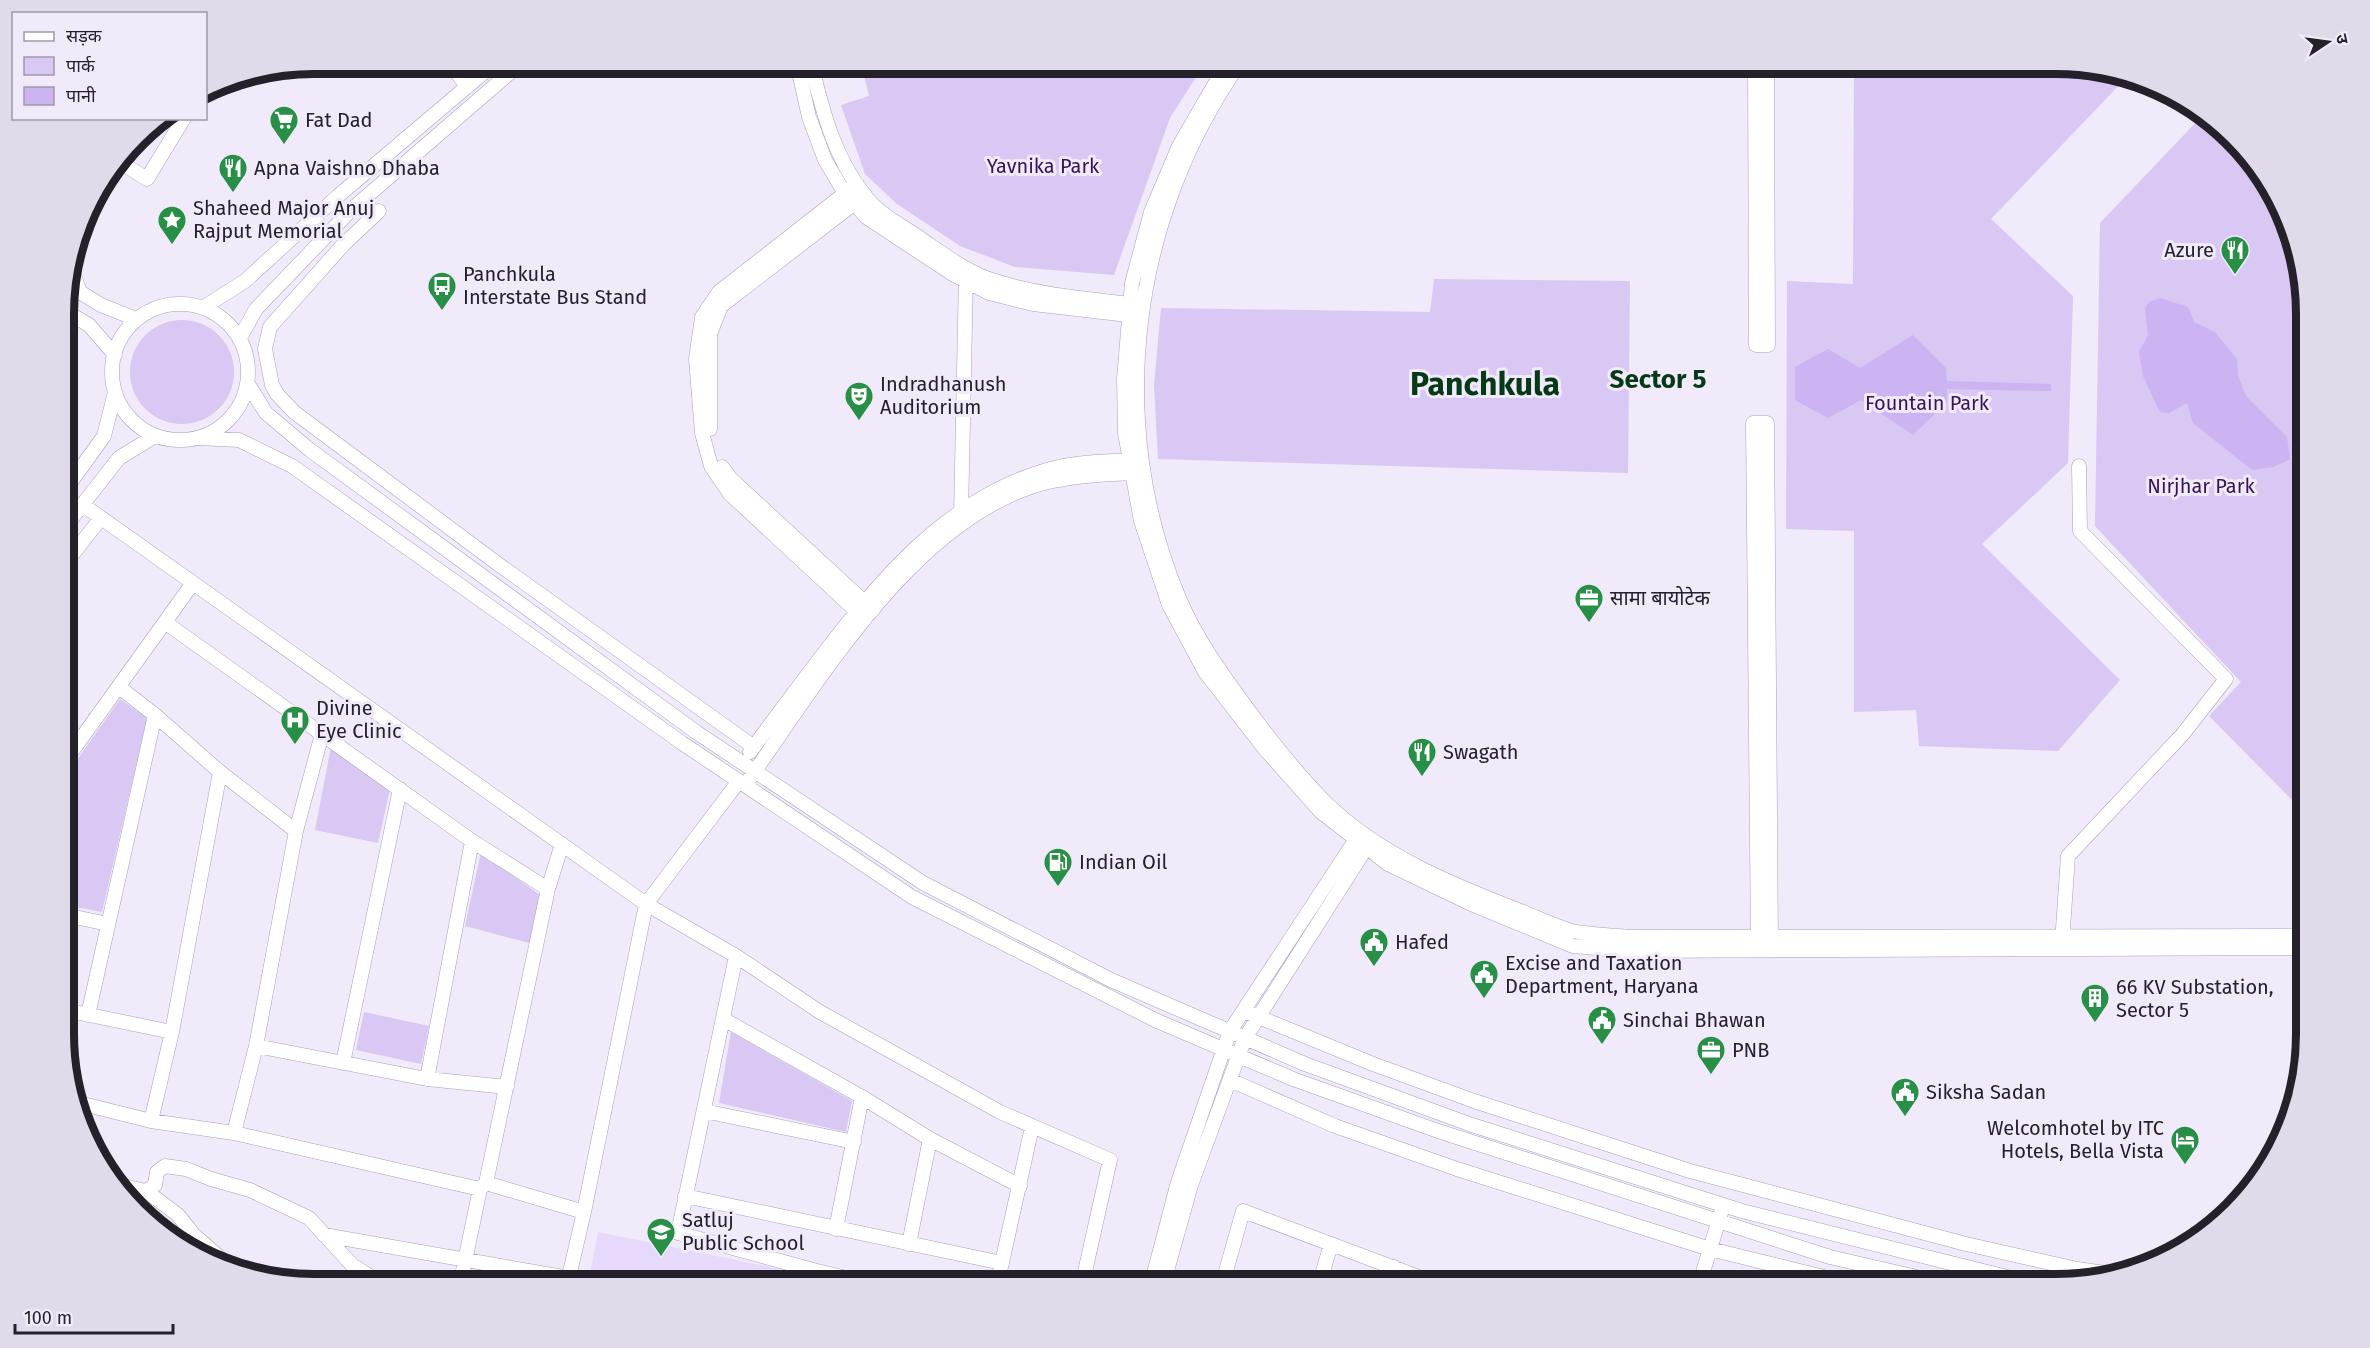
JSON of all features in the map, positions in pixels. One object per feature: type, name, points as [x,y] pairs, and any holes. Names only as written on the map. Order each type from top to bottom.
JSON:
[{"type":"street","points":[[458,74],[467,87]]},
{"type":"street","points":[[204,308],[245,281],[338,196],[482,74]]},
{"type":"street","points":[[240,338],[256,309],[351,210],[507,74]]},
{"type":"street","points":[[799,74],[809,117],[825,160],[856,194],[965,267],[993,281],[1035,292],[1136,310]]},
{"type":"street","points":[[813,74],[822,114],[866,217],[989,293],[1033,304],[1136,310]]},
{"type":"street","points":[[1136,310],[1132,283],[1151,212],[1179,146],[1221,74]]},
{"type":"street","points":[[1232,74],[1187,154],[1165,212],[1145,287],[1136,310],[1124,379],[1125,433],[1179,598],[1215,665],[1272,742],[1327,804],[1364,839],[1574,946],[1629,951],[1765,944],[2062,943],[2296,948]]},
{"type":"street","points":[[1755,74],[1762,297]]},
{"type":"street","points":[[1762,330],[1767,74]]},
{"type":"street","points":[[125,165],[147,179],[183,120]]},
{"type":"street","points":[[856,194],[718,292],[702,317],[696,359],[702,433],[711,466],[730,494],[865,610]]},
{"type":"street","points":[[379,212],[343,245],[270,327],[265,349],[272,385],[277,394],[294,412],[443,523],[754,747]]},
{"type":"street","points":[[959,525],[962,508],[967,281],[965,267]]},
{"type":"street","points":[[76,281],[80,292]]},
{"type":"street","points":[[75,289],[101,306],[136,319]]},
{"type":"street","points":[[74,478],[104,436],[115,392],[112,367],[119,341],[136,319],[157,307],[187,303],[204,308],[224,319],[240,338],[248,363],[248,384],[238,408],[220,428],[198,438]]},
{"type":"street","points":[[74,316],[89,325],[115,355]]},
{"type":"street","points":[[248,384],[266,413],[310,450],[653,701],[923,883],[1111,980],[1305,1064],[1472,1125],[1723,1205],[1988,1274]]},
{"type":"street","points":[[115,392],[130,418],[155,436],[172,440],[198,438],[238,440],[292,466],[739,781],[912,897],[1155,1020],[1293,1079],[1438,1131],[1830,1257],[1906,1274]]},
{"type":"street","points":[[1753,423],[1767,423],[1765,944],[1753,423]]},
{"type":"street","points":[[74,515],[119,458],[155,436]]},
{"type":"street","points":[[2062,943],[2068,856],[2182,735],[2226,679],[2080,531],[2079,466]]},
{"type":"street","points":[[570,1274],[646,904],[739,781],[755,771],[890,572],[926,537],[962,508],[1014,481],[1049,469],[1137,467]]},
{"type":"street","points":[[739,781],[743,763],[754,747],[865,610],[969,517],[1018,492],[1052,481],[1137,467]]},
{"type":"street","points":[[82,505],[646,904],[736,956],[820,1012],[1000,1112],[1110,1160],[1084,1274]]},
{"type":"street","points":[[74,552],[101,518]]},
{"type":"street","points":[[74,749],[193,583]]},
{"type":"street","points":[[166,623],[472,842],[548,889]]},
{"type":"street","points":[[119,687],[220,772],[296,831]]},
{"type":"street","points":[[88,1015],[155,715]]},
{"type":"street","points":[[234,1133],[256,1046],[296,831],[322,734]]},
{"type":"street","points":[[151,1121],[171,1032],[220,772]]},
{"type":"street","points":[[343,1063],[399,789]]},
{"type":"street","points":[[1154,1274],[1178,1182],[1230,1031],[1364,839]]},
{"type":"street","points":[[1166,1274],[1191,1185],[1245,1038],[1364,839]]},
{"type":"street","points":[[427,1079],[472,842]]},
{"type":"street","points":[[462,1274],[507,1087],[548,889],[562,844]]},
{"type":"street","points":[[74,917],[108,924]]},
{"type":"street","points":[[2062,943],[2296,936]]},
{"type":"street","points":[[736,956],[678,1233],[830,1274]]},
{"type":"street","points":[[1244,1011],[1373,1064],[1474,1101],[1690,1171],[1966,1244],[2093,1271]]},
{"type":"street","points":[[74,1012],[171,1032]]},
{"type":"street","points":[[723,1019],[862,1097],[930,1139],[1020,1186]]},
{"type":"street","points":[[256,1046],[427,1079],[507,1087]]},
{"type":"street","points":[[1230,1080],[1292,1109],[1375,1141],[1710,1249],[1811,1274]]},
{"type":"street","points":[[836,1229],[862,1097]]},
{"type":"street","points":[[84,1104],[151,1121],[234,1133],[483,1186],[584,1212]]},
{"type":"street","points":[[704,1111],[854,1142]]},
{"type":"street","points":[[1000,1274],[1032,1127]]},
{"type":"street","points":[[909,1244],[930,1139]]},
{"type":"street","points":[[138,1193],[155,1185],[157,1172],[165,1166],[186,1169],[250,1190],[309,1218],[352,1265],[366,1274]]},
{"type":"street","points":[[138,1193],[178,1215],[194,1235],[215,1253]]},
{"type":"street","points":[[686,1196],[1002,1263]]},
{"type":"street","points":[[1702,1274],[1723,1205]]},
{"type":"street","points":[[1225,1274],[1243,1211],[1410,1274]]},
{"type":"street","points":[[190,1240],[194,1235]]},
{"type":"street","points":[[324,1235],[465,1259],[535,1274]]},
{"type":"street","points":[[1322,1274],[1332,1244]]},
{"type":"street","points":[[1393,1274],[1394,1268]]},
{"type":"shaded area","name":"Satluj Public School","points":[[598,1232],[804,1274],[590,1274]]},
{"type":"green space","name":"Yavnika Park","points":[[864,74],[1198,74],[1170,118],[1114,275],[1015,267],[960,246],[897,204],[865,174],[841,105],[869,96]]},
{"type":"green space","name":"Fountain Park","points":[[1854,74],[2072,74],[2121,83],[1991,219],[2073,296],[2068,463],[1982,544],[2120,680],[2058,751],[1919,746],[1916,710],[1854,712],[1854,531],[1786,529],[1787,281],[1853,284]]},
{"type":"green space","name":"Nirjhar Park","points":[[2198,120],[2215,133],[2247,167],[2272,207],[2284,236],[2292,267],[2296,298],[2296,804],[2209,716],[2241,682],[2095,526],[2100,223]]},
{"type":"green space","points":[[1434,279],[1630,281],[1628,473],[1158,459],[1154,385],[1161,308],[1430,312]]},
{"type":"green space","points":[[182,320],[202,324],[219,335],[230,352],[234,372],[230,392],[219,409],[202,420],[182,424],[162,420],[145,409],[134,392],[130,372],[134,352],[145,335],[162,324]]},
{"type":"green space","points":[[120,699],[147,718],[102,912],[74,907],[74,764]]},
{"type":"green space","points":[[331,747],[390,789],[378,843],[315,830]]},
{"type":"green space","points":[[481,852],[544,898],[533,944],[465,926]]},
{"type":"green space","points":[[364,1012],[429,1026],[421,1064],[356,1050]]},
{"type":"green space","points":[[731,1032],[852,1101],[846,1132],[719,1103]]},
{"type":"water","points":[[2160,298],[2188,307],[2194,322],[2215,332],[2237,359],[2238,376],[2246,396],[2287,437],[2290,459],[2273,467],[2252,470],[2193,423],[2187,403],[2169,413],[2160,412],[2143,376],[2139,352],[2148,335],[2145,308],[2149,302]]},
{"type":"water","points":[[1913,335],[1946,368],[1947,381],[2051,384],[2051,391],[1947,389],[1947,402],[1913,435],[1861,400],[1828,418],[1795,400],[1795,367],[1828,349],[1860,368]]},
{"type":"place","name":"Fat Dad","points":[[284,146]]},
{"type":"place","name":"Apna Vaishno Dhaba","points":[[233,194]]},
{"type":"place","name":"Shaheed Major Anuj Rajput Memorial","points":[[172,246]]},
{"type":"place","name":"Azure","points":[[2235,276]]},
{"type":"place","name":"Panchkula Interstate Bus Stand","points":[[442,312]]},
{"type":"place","name":"Indradhanush Auditorium","points":[[859,422]]},
{"type":"place","name":"सामा बायोटेक","points":[[1589,624]]},
{"type":"place","name":"Divine Eye Clinic","points":[[295,746]]},
{"type":"place","name":"Swagath","points":[[1422,778]]},
{"type":"place","name":"Indian Oil","points":[[1058,888]]},
{"type":"place","name":"Hafed","points":[[1374,968]]},
{"type":"place","name":"Excise and Taxation Department, Haryana","points":[[1484,1000]]},
{"type":"place","name":"66 KV Substation, Sector 5","points":[[2095,1024]]},
{"type":"place","name":"Sinchai Bhawan","points":[[1602,1046]]},
{"type":"place","name":"PNB","points":[[1711,1076]]},
{"type":"place","name":"Siksha Sadan","points":[[1905,1118]]},
{"type":"place","name":"Welcomhotel by ITC Hotels, Bella Vista","points":[[2185,1166]]},
{"type":"place","name":"Satluj Public School","points":[[661,1258]]},
{"type":"district","name":"Sector 5","points":[[1658,379]]},
{"type":"district","name":"Panchkula","points":[[1485,384]]}]
